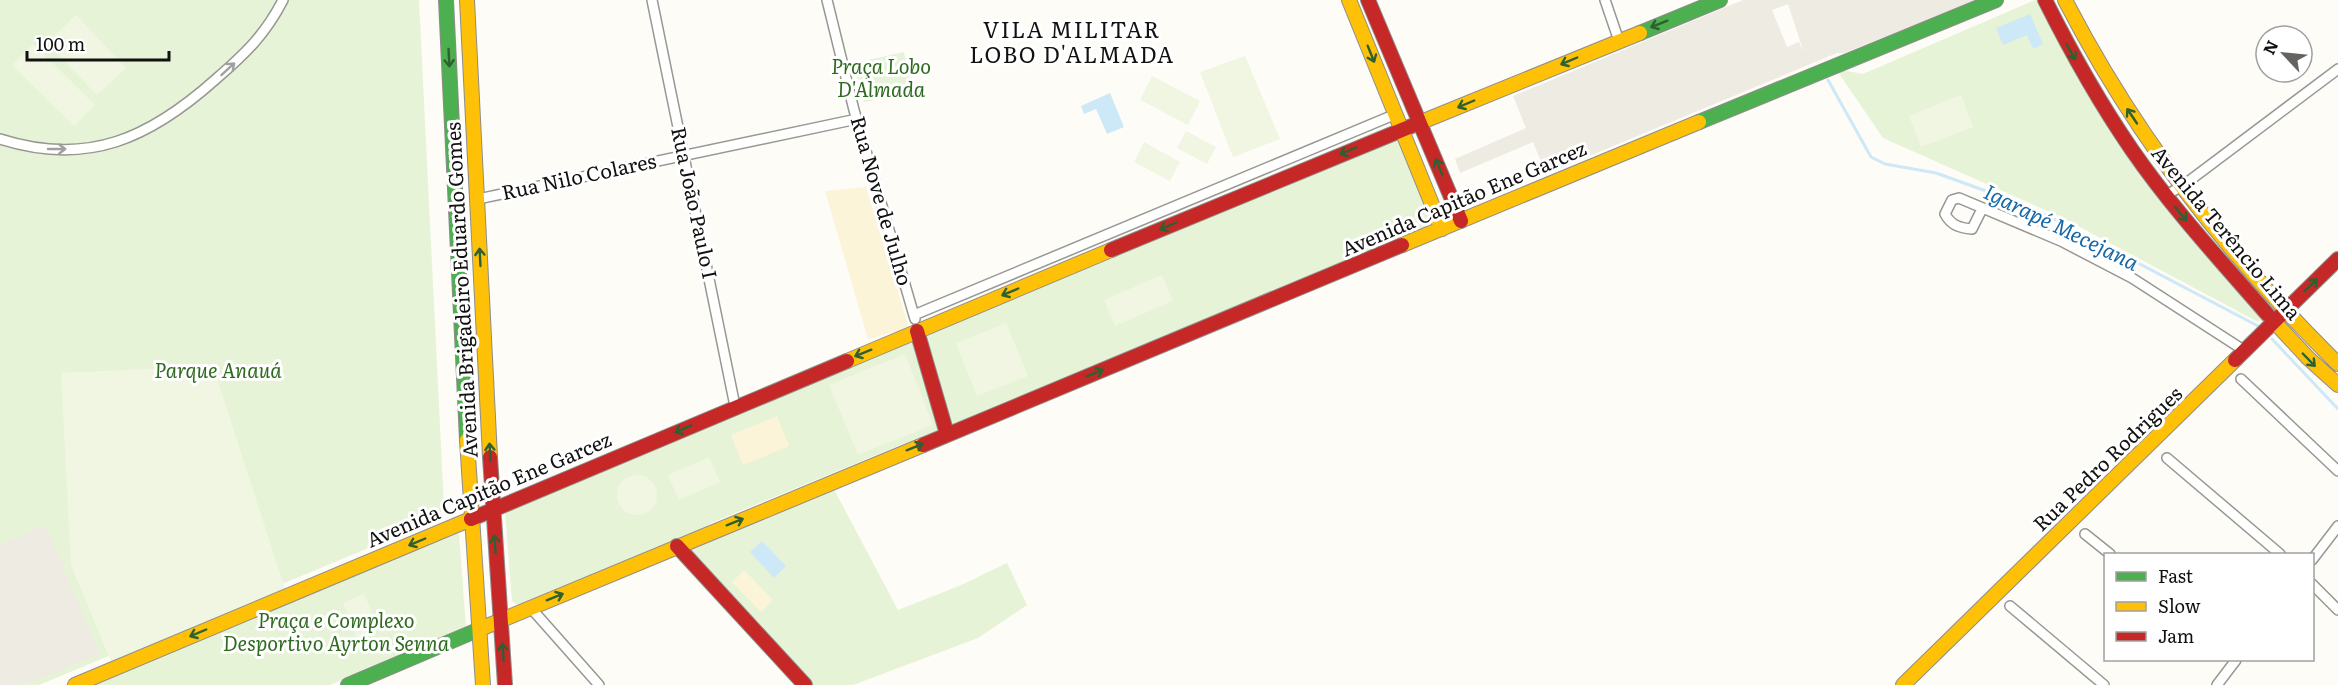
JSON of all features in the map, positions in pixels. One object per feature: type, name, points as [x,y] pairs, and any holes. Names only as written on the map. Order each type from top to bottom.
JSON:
[{"type":"main road","name":"Avenida Brigadeiro Eduardo Gomes","points":[[446,0],[471,519],[483,685]]},
{"type":"main road","name":"Avenida Brigadeiro Eduardo Gomes","points":[[467,0],[493,510],[505,685]]},
{"type":"main road","points":[[1349,0],[1442,229]]},
{"type":"main road","points":[[1368,0],[1461,221]]},
{"type":"main road","name":"Avenida Capitão Ene Garcez","points":[[75,685],[735,406],[1402,129],[1720,0]]},
{"type":"main road","name":"Avenida Capitão Ene Garcez","points":[[348,685],[501,619],[1996,0]]},
{"type":"main road","name":"Avenida Terêncio Lima","points":[[2045,0],[2070,51],[2107,113],[2165,196],[2272,323],[2338,386]]},
{"type":"main road","name":"Avenida Terêncio Lima","points":[[2065,0],[2085,39],[2124,104],[2180,186],[2284,311],[2338,364]]},
{"type":"main road","points":[[1385,87],[1401,80]]},
{"type":"main road","name":"Rua Pedro Rodrigues","points":[[1903,685],[2338,259]]},
{"type":"main road","points":[[917,331],[947,434]]},
{"type":"main road","points":[[677,546],[805,685]]},
{"type":"street","points":[[0,139],[23,146],[45,149],[86,149],[120,142],[159,124],[202,91],[247,51],[272,22],[283,0]]},
{"type":"street","name":"Rua João Paulo I","points":[[652,0],[735,406]]},
{"type":"street","name":"Rua Nove de Julho","points":[[827,0],[857,119],[917,331]]},
{"type":"street","points":[[1605,0],[1618,40]]},
{"type":"street","points":[[2165,196],[2338,69]]},
{"type":"street","points":[[914,315],[1396,114]]},
{"type":"street","name":"Rua Nilo Colares","points":[[478,199],[857,119]]},
{"type":"street","points":[[1982,209],[2050,236],[2132,278],[2247,349]]},
{"type":"street","points":[[2241,379],[2338,471]]},
{"type":"street","points":[[2167,458],[2278,553]]},
{"type":"street","points":[[2314,559],[2338,526]]},
{"type":"street","points":[[2085,534],[2108,553]]},
{"type":"street","points":[[2314,585],[2338,610]]},
{"type":"street","points":[[2010,606],[2104,685]]},
{"type":"street","points":[[530,607],[599,685]]},
{"type":"street","points":[[2217,685],[2235,661]]},
{"type":"green space","name":"Parque Anauá","points":[[0,0],[419,0],[444,507],[436,520],[39,685],[0,685]]},
{"type":"green space","points":[[2035,0],[2078,79],[2116,141],[2261,318],[2258,322],[2061,217],[1883,138],[1838,72],[1842,70],[1863,74]]},
{"type":"green space","points":[[76,15],[126,68],[97,95],[47,43]]},
{"type":"green space","points":[[33,44],[95,105],[74,126],[12,65]]},
{"type":"green space","name":"Praça Lobo D'Almada","points":[[904,52],[913,93],[864,102],[854,63]]},
{"type":"green space","points":[[1245,56],[1280,139],[1233,157],[1200,72]]},
{"type":"green space","points":[[1152,76],[1200,101],[1188,125],[1140,100]]},
{"type":"green space","points":[[1961,95],[1973,127],[1921,147],[1909,116]]},
{"type":"green space","points":[[1402,129],[1442,229],[1195,324],[711,523],[703,529],[519,606],[512,601],[505,512]]},
{"type":"green space","points":[[1186,131],[1216,147],[1207,164],[1177,148]]},
{"type":"green space","points":[[1144,142],[1180,162],[1170,181],[1134,162]]},
{"type":"green space","points":[[1162,275],[1173,301],[1115,326],[1104,300]]},
{"type":"green space","points":[[1006,323],[1028,376],[977,396],[956,343]]},
{"type":"green space","points":[[905,354],[933,425],[858,455],[829,385]]},
{"type":"green space","points":[[213,366],[285,589],[112,664],[71,565],[61,373]]},
{"type":"green space","points":[[709,457],[720,482],[679,500],[668,475]]},
{"type":"green space","points":[[637,475],[645,476],[651,481],[656,487],[656,503],[651,509],[645,514],[637,515],[629,514],[623,509],[618,503],[617,495],[618,487],[623,481],[629,476]]},
{"type":"green space","points":[[830,482],[898,610],[959,586],[1007,563],[1027,605],[978,638],[853,685],[805,685],[677,546]]},
{"type":"green space","name":"Praça e Complexo Desportivo Ayrton Senna","points":[[459,533],[466,628],[330,685],[90,685]]},
{"type":"green space","points":[[364,594],[379,629],[357,638],[343,603]]},
{"type":"sand","points":[[866,187],[909,328],[868,339],[825,191]]},
{"type":"sand","points":[[777,416],[789,446],[743,465],[731,435]]},
{"type":"sand","points":[[744,570],[773,600],[761,612],[732,582]]},
{"type":"shaded area","points":[[1743,0],[1977,0],[1844,53],[1837,53],[1546,174],[1533,142],[1460,173],[1455,159],[1526,128],[1513,96]],"holes":[[[1788,4],[1803,51],[1799,42],[1787,47],[1772,10]]]},
{"type":"shaded area","points":[[46,525],[99,654],[24,685],[0,685],[0,544]]},
{"type":"water","points":[[2030,14],[2043,44],[2033,49],[2027,35],[2003,45],[1996,28]]},
{"type":"water","points":[[1110,93],[1124,127],[1107,134],[1096,109],[1084,114],[1081,106]]},
{"type":"water","points":[[762,541],[786,566],[774,578],[750,552]]},
{"type":"waterway","name":"Igarapé Mecejana","points":[[1828,80],[1871,157],[1885,164],[1936,173],[2014,201],[2056,220],[2258,326]]},
{"type":"waterway","name":"Igarapé Mecejana","points":[[2272,339],[2338,409]]},
{"type":"traffic: fast","points":[[446,0],[467,440]]},
{"type":"traffic: fast","points":[[1640,33],[1720,0]]},
{"type":"traffic: fast","points":[[1699,122],[1996,0]]},
{"type":"traffic: fast","points":[[348,685],[480,629]]},
{"type":"traffic: slow","points":[[467,0],[490,457]]},
{"type":"traffic: slow","points":[[1349,0],[1442,229]]},
{"type":"traffic: slow","points":[[2065,0],[2122,99],[2153,147],[2187,193],[2259,281],[2338,364]]},
{"type":"traffic: slow","points":[[1414,125],[1640,33]]},
{"type":"traffic: slow","points":[[1402,245],[1699,122]]},
{"type":"traffic: slow","points":[[847,361],[1111,250]]},
{"type":"traffic: slow","points":[[2268,315],[2308,358],[2338,385]]},
{"type":"traffic: slow","points":[[1903,685],[2235,360]]},
{"type":"traffic: slow","points":[[467,440],[483,685]]},
{"type":"traffic: slow","points":[[480,629],[923,445]]},
{"type":"traffic: slow","points":[[75,685],[471,519]]},
{"type":"traffic: jam","points":[[1368,0],[1461,221]]},
{"type":"traffic: jam","points":[[2045,0],[2108,114],[2147,172],[2268,315]]},
{"type":"traffic: jam","points":[[1111,250],[1414,125]]},
{"type":"traffic: jam","points":[[923,445],[1402,245]]},
{"type":"traffic: jam","points":[[2235,360],[2338,259]]},
{"type":"traffic: jam","points":[[917,331],[947,434]]},
{"type":"traffic: jam","points":[[471,519],[847,361]]},
{"type":"traffic: jam","points":[[490,457],[505,685]]},
{"type":"traffic: jam","points":[[677,546],[805,685]]},
{"type":"district","name":"VILA MILITAR LOBO D'ALMADA","points":[[1072,42]]}]
